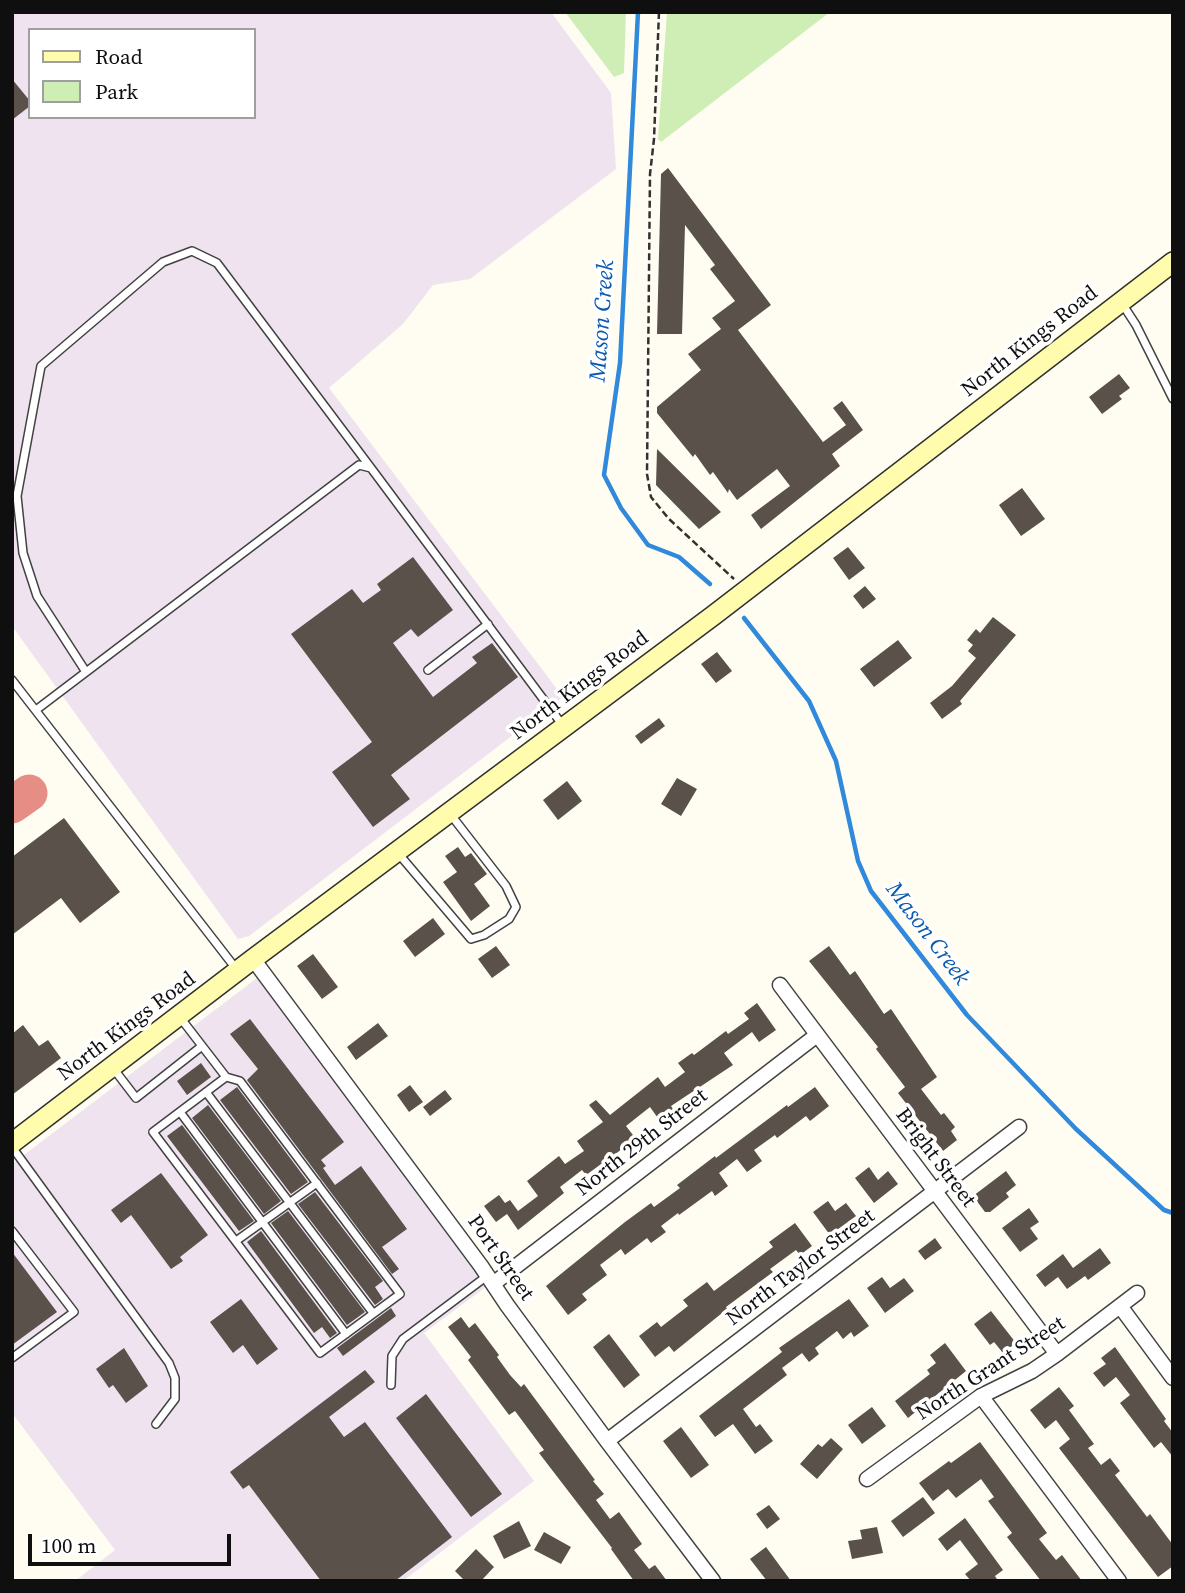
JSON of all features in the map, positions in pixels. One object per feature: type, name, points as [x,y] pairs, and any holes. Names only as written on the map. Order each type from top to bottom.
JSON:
[{"type":"main road","name":"North Kings Road","points":[[12,1145],[245,965],[747,589],[1173,262]]},
{"type":"street","name":"Port Street","points":[[245,965],[490,1280],[713,1581]]},
{"type":"street","name":"Bright Street","points":[[780,985],[1057,1354]]},
{"type":"street","name":"North 29th Street","points":[[490,1280],[817,1035]]},
{"type":"street","name":"North Taylor Street","points":[[607,1441],[1020,1127]]},
{"type":"street","name":"North Grant Street","points":[[867,1479],[981,1396],[1032,1371],[1057,1354],[1137,1293]]},
{"type":"street","points":[[1120,1307],[1173,1378]]},
{"type":"street","points":[[981,1396],[1119,1581]]},
{"type":"lane","points":[[86,672],[37,596],[23,553],[17,496],[41,366],[163,262],[192,251],[217,263],[564,727]]},
{"type":"lane","points":[[1121,301],[1173,399]]},
{"type":"lane","points":[[36,710],[359,465],[372,468]]},
{"type":"lane","points":[[428,670],[488,624]]},
{"type":"lane","points":[[12,680],[245,965]]},
{"type":"lane","points":[[397,851],[471,939],[484,935],[509,919],[516,907],[506,886],[451,813]]},
{"type":"lane","points":[[178,1016],[226,1077],[240,1082],[400,1294],[320,1353],[153,1132],[226,1077]]},
{"type":"lane","points":[[112,1067],[136,1098],[202,1046]]},
{"type":"lane","points":[[206,1092],[373,1314]]},
{"type":"lane","points":[[180,1112],[346,1334]]},
{"type":"lane","points":[[12,1145],[169,1363],[175,1378],[175,1399],[156,1424]]},
{"type":"lane","points":[[236,1241],[317,1183]]},
{"type":"lane","points":[[12,1231],[74,1312],[12,1358]]},
{"type":"lane","points":[[391,1385],[393,1356],[403,1339],[490,1280]]},
{"type":"path","points":[[659,12],[650,174],[647,474],[652,497],[668,519],[747,589]]},
{"type":"shaded area","points":[[12,12],[551,12],[611,93],[616,169],[470,279],[433,285],[403,324],[329,388],[563,697],[249,936],[238,939],[12,626]]},
{"type":"shaded area","points":[[257,978],[487,1286],[424,1333],[534,1481],[403,1581],[75,1581],[115,1550],[12,1413],[12,1164]]},
{"type":"green space","points":[[565,12],[626,12],[624,73],[614,77]]},
{"type":"green space","points":[[667,12],[830,12],[661,142],[658,139]]},
{"type":"building","points":[[12,79],[28,99],[28,108],[12,120]]},
{"type":"building","points":[[668,168],[771,305],[738,330],[823,442],[846,425],[833,408],[842,401],[863,430],[832,454],[840,466],[761,529],[751,515],[790,486],[777,469],[737,500],[729,489],[728,493],[713,472],[710,475],[695,454],[693,457],[657,413],[657,407],[701,370],[688,354],[721,329],[712,318],[735,301],[710,269],[715,265],[685,225],[682,334],[657,334],[661,174]]},
{"type":"building","points":[[1119,374],[1130,388],[1119,396],[1122,399],[1102,414],[1089,397]]},
{"type":"building","points":[[657,449],[721,512],[699,529],[656,485]]},
{"type":"building","points":[[1022,488],[1045,519],[1021,536],[999,505]]},
{"type":"building","points":[[848,547],[865,568],[849,580],[833,558]]},
{"type":"building","points":[[413,557],[453,610],[418,637],[411,629],[393,643],[433,697],[477,663],[472,657],[492,643],[518,677],[391,775],[410,799],[373,827],[332,772],[372,742],[291,634],[352,589],[363,603],[381,590],[377,584]]},
{"type":"building","points":[[865,586],[876,599],[863,609],[853,596]]},
{"type":"building","points":[[993,617],[1016,635],[960,701],[962,704],[942,719],[930,703],[952,686],[976,658],[968,651],[973,645],[967,640],[976,629],[980,633]]},
{"type":"building","points":[[898,640],[912,658],[874,687],[860,669]]},
{"type":"building","points":[[717,652],[732,671],[716,683],[701,664]]},
{"type":"building","points":[[659,718],[665,726],[641,744],[635,736]]},
{"type":"building","points":[[677,778],[697,789],[681,816],[661,804]]},
{"type":"building","points":[[567,781],[582,801],[558,820],[543,800]]},
{"type":"building","points":[[64,818],[120,892],[80,923],[61,898],[12,935],[12,857]]},
{"type":"building","points":[[458,847],[465,857],[471,853],[487,874],[474,884],[490,906],[471,921],[443,882],[457,872],[445,856]]},
{"type":"building","points":[[433,918],[445,934],[415,957],[403,941]]},
{"type":"building","points":[[496,946],[510,965],[492,978],[478,959]]},
{"type":"building","points":[[829,946],[850,975],[855,971],[884,1014],[891,1009],[937,1077],[921,1089],[941,1115],[944,1113],[955,1127],[951,1131],[957,1140],[943,1151],[898,1093],[905,1087],[876,1049],[878,1047],[809,961]]},
{"type":"building","points":[[313,954],[338,987],[322,999],[297,966]]},
{"type":"building","points":[[757,1003],[776,1030],[759,1042],[752,1032],[724,1053],[733,1065],[671,1106],[674,1111],[660,1121],[650,1107],[626,1126],[636,1139],[586,1175],[582,1170],[560,1187],[564,1193],[518,1230],[507,1214],[496,1222],[484,1206],[499,1195],[505,1203],[510,1200],[518,1211],[538,1196],[527,1181],[559,1156],[565,1164],[584,1151],[577,1141],[603,1122],[589,1105],[596,1100],[610,1115],[658,1077],[665,1087],[685,1072],[678,1063],[749,1019],[744,1013]]},
{"type":"building","points":[[250,1019],[344,1142],[321,1160],[326,1166],[323,1168],[335,1185],[361,1166],[407,1229],[382,1247],[399,1269],[392,1274],[247,1080],[258,1069],[230,1034]]},
{"type":"building","points":[[378,1023],[388,1036],[356,1060],[347,1047]]},
{"type":"building","points":[[23,1025],[39,1046],[48,1040],[61,1058],[12,1095],[12,1034]]},
{"type":"building","points":[[201,1063],[211,1077],[187,1095],[177,1081]]},
{"type":"building","points":[[410,1085],[423,1102],[409,1112],[397,1095]]},
{"type":"building","points":[[237,1087],[308,1182],[291,1194],[220,1100]]},
{"type":"building","points":[[815,1087],[829,1106],[810,1121],[806,1116],[777,1138],[775,1135],[754,1150],[762,1161],[747,1172],[737,1159],[719,1173],[728,1186],[715,1196],[712,1191],[679,1215],[678,1213],[661,1226],[666,1232],[651,1243],[647,1238],[625,1255],[621,1249],[600,1265],[607,1275],[582,1294],[587,1300],[568,1315],[546,1286],[625,1222],[651,1203],[654,1207],[680,1188],[677,1185],[715,1156],[716,1158]]},
{"type":"building","points":[[445,1090],[452,1099],[430,1116],[423,1107]]},
{"type":"building","points":[[208,1105],[281,1201],[264,1214],[192,1118]]},
{"type":"building","points":[[182,1125],[254,1221],[239,1231],[167,1136]]},
{"type":"building","points":[[869,1167],[878,1180],[888,1171],[898,1184],[874,1203],[855,1178]]},
{"type":"building","points":[[1006,1171],[1016,1185],[1006,1193],[1009,1197],[990,1212],[985,1212],[973,1196]]},
{"type":"building","points":[[161,1173],[208,1235],[180,1257],[183,1261],[171,1269],[131,1215],[121,1223],[111,1210]]},
{"type":"building","points":[[315,1192],[383,1281],[375,1287],[383,1299],[375,1305],[298,1204]]},
{"type":"building","points":[[828,1201],[835,1211],[846,1203],[856,1216],[830,1235],[813,1212]]},
{"type":"building","points":[[1029,1208],[1039,1222],[1030,1228],[1038,1239],[1020,1252],[1002,1228]]},
{"type":"building","points":[[288,1211],[365,1312],[347,1325],[271,1223]]},
{"type":"building","points":[[795,1223],[812,1246],[800,1255],[796,1250],[770,1269],[773,1272],[726,1307],[727,1309],[674,1352],[669,1346],[655,1357],[639,1336],[657,1322],[661,1327],[688,1306],[683,1300],[707,1282],[714,1291],[773,1247],[769,1242]]},
{"type":"building","points":[[261,1231],[337,1333],[330,1338],[322,1327],[314,1333],[247,1242]]},
{"type":"building","points":[[935,1238],[942,1248],[925,1260],[918,1251]]},
{"type":"building","points":[[1100,1248],[1111,1263],[1088,1280],[1085,1276],[1067,1289],[1058,1277],[1045,1287],[1036,1275],[1063,1254],[1073,1268]]},
{"type":"building","points":[[12,1252],[57,1312],[12,1345]]},
{"type":"building","points":[[882,1277],[890,1288],[904,1278],[914,1291],[885,1313],[867,1288]]},
{"type":"building","points":[[241,1299],[278,1349],[257,1365],[243,1345],[233,1353],[210,1322]]},
{"type":"building","points":[[849,1299],[869,1326],[854,1337],[851,1332],[843,1339],[837,1331],[815,1348],[819,1354],[809,1362],[802,1353],[782,1368],[787,1375],[743,1409],[756,1427],[760,1424],[773,1441],[755,1454],[733,1424],[715,1437],[699,1416],[782,1352],[779,1348]]},
{"type":"building","points":[[391,1308],[396,1316],[343,1356],[337,1348]]},
{"type":"building","points":[[991,1311],[1016,1343],[1003,1353],[994,1342],[990,1345],[974,1324]]},
{"type":"building","points":[[461,1317],[469,1328],[475,1323],[510,1375],[521,1387],[524,1384],[604,1494],[596,1500],[610,1519],[619,1512],[642,1544],[634,1550],[649,1569],[655,1565],[667,1581],[634,1581],[539,1453],[544,1450],[515,1411],[509,1415],[468,1360],[471,1357],[448,1327]]},
{"type":"building","points":[[609,1334],[640,1375],[624,1388],[593,1347]]},
{"type":"building","points":[[945,1343],[966,1371],[908,1418],[895,1401],[930,1374],[927,1370],[936,1363],[930,1355]]},
{"type":"building","points":[[1115,1347],[1166,1419],[1164,1421],[1173,1433],[1173,1457],[1161,1442],[1154,1448],[1120,1403],[1130,1395],[1116,1377],[1104,1387],[1093,1373],[1106,1364],[1101,1358]]},
{"type":"building","points":[[124,1348],[148,1386],[126,1403],[113,1385],[109,1388],[96,1369]]},
{"type":"building","points":[[365,1370],[375,1382],[329,1417],[344,1437],[365,1422],[452,1537],[395,1581],[321,1581],[249,1485],[243,1489],[230,1472]]},
{"type":"building","points":[[1059,1387],[1074,1406],[1069,1410],[1094,1444],[1088,1448],[1101,1465],[1110,1458],[1120,1471],[1115,1475],[1147,1517],[1150,1514],[1173,1545],[1173,1566],[1158,1577],[1059,1448],[1070,1439],[1056,1420],[1045,1429],[1030,1410]]},
{"type":"building","points":[[426,1394],[502,1494],[471,1517],[396,1418]]},
{"type":"building","points":[[872,1407],[886,1426],[862,1444],[848,1425]]},
{"type":"building","points":[[681,1427],[709,1465],[691,1478],[663,1441]]},
{"type":"building","points":[[831,1438],[843,1449],[817,1479],[800,1464],[818,1444],[822,1447]]},
{"type":"building","points":[[980,1442],[1047,1533],[1039,1539],[1056,1560],[1062,1555],[1082,1581],[1041,1581],[1007,1537],[1012,1533],[988,1501],[994,1497],[981,1479],[956,1498],[948,1489],[933,1501],[919,1483]]},
{"type":"building","points":[[923,1497],[935,1513],[903,1537],[891,1521]]},
{"type":"building","points":[[769,1505],[780,1519],[767,1529],[756,1514]]},
{"type":"building","points":[[965,1518],[1003,1570],[995,1576],[998,1581],[971,1581],[965,1574],[978,1564],[960,1540],[947,1551],[938,1539]]},
{"type":"building","points":[[519,1521],[531,1546],[504,1559],[493,1536]]},
{"type":"building","points":[[877,1527],[883,1553],[852,1559],[848,1541],[862,1539],[860,1530]]},
{"type":"building","points":[[544,1532],[571,1547],[561,1564],[534,1550]]},
{"type":"building","points":[[766,1547],[791,1581],[767,1581],[750,1559]]},
{"type":"building","points":[[476,1549],[494,1567],[481,1581],[465,1581],[455,1571]]},
{"type":"waterway","name":"Mason Creek","points":[[638,12],[620,363],[604,475],[621,508],[648,545],[679,557],[710,584]]},
{"type":"waterway","name":"Mason Creek","points":[[744,618],[809,701],[836,761],[858,861],[871,891],[967,1015],[1076,1129],[1164,1210],[1173,1213]]},
{"type":"taxiway","points":[[12,805],[29,793]]}]
